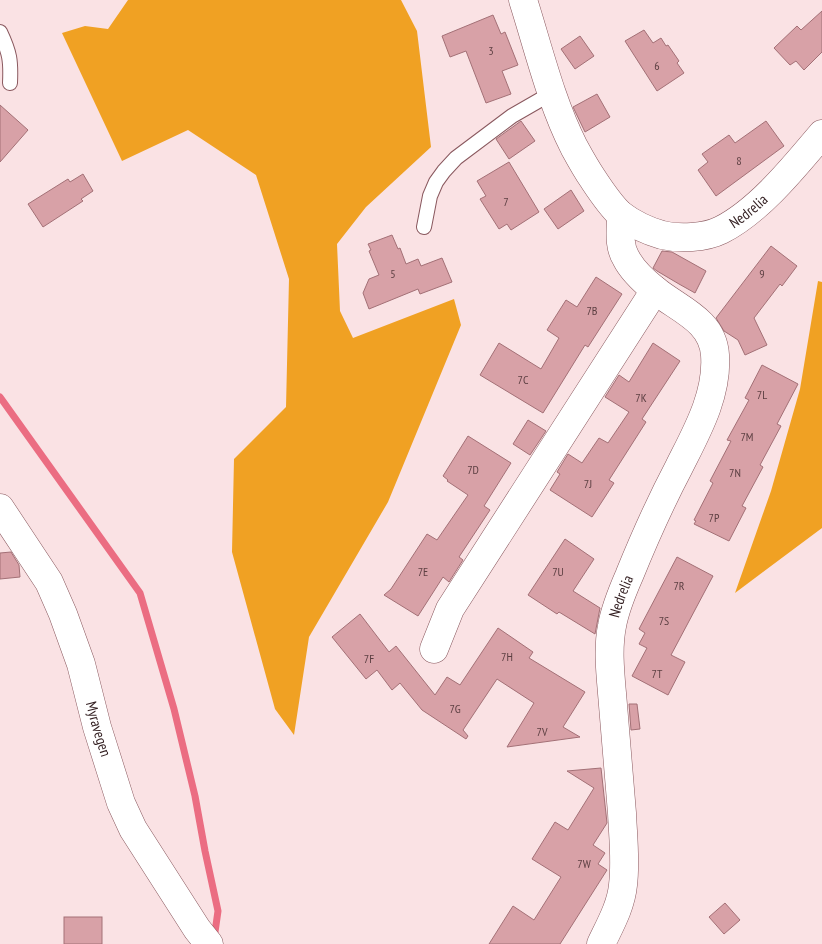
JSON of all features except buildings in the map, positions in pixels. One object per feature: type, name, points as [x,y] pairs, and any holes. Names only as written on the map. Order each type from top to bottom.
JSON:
[{"type":"street","name":"Nedrelia","points":[[523,0],[552,93],[574,148],[603,195],[621,215],[648,231],[673,237],[694,237],[720,230],[747,213],[784,178],[822,134]]},
{"type":"street","name":"Nedrelia","points":[[600,944],[615,914],[623,886],[625,862],[610,671],[612,625],[619,601],[654,517],[697,431],[709,401],[715,374],[715,354],[710,335],[692,315],[655,290],[636,272],[625,257],[620,242],[621,215]]},
{"type":"street","points":[[434,649],[450,609],[655,290]]},
{"type":"street","name":"Myravegen","points":[[0,508],[49,582],[63,614],[81,664],[97,727],[121,803],[133,829],[197,929],[209,944]]},
{"type":"lane","points":[[0,32],[8,48],[11,66],[10,83]]},
{"type":"lane","points":[[424,227],[430,196],[436,182],[450,165],[471,146],[512,116],[552,93]]},
{"type":"shaded area","points":[[128,0],[401,0],[417,31],[431,147],[366,207],[337,244],[340,311],[353,338],[454,299],[461,325],[388,502],[309,637],[294,735],[275,709],[232,552],[234,459],[286,407],[289,279],[256,175],[188,130],[122,161],[62,33],[85,26],[108,29]]},
{"type":"shaded area","points":[[818,281],[822,282],[822,528],[735,593],[771,491],[800,389]]},
{"type":"waterway","points":[[0,397],[140,593],[174,709],[195,796],[218,911],[213,937]]}]
